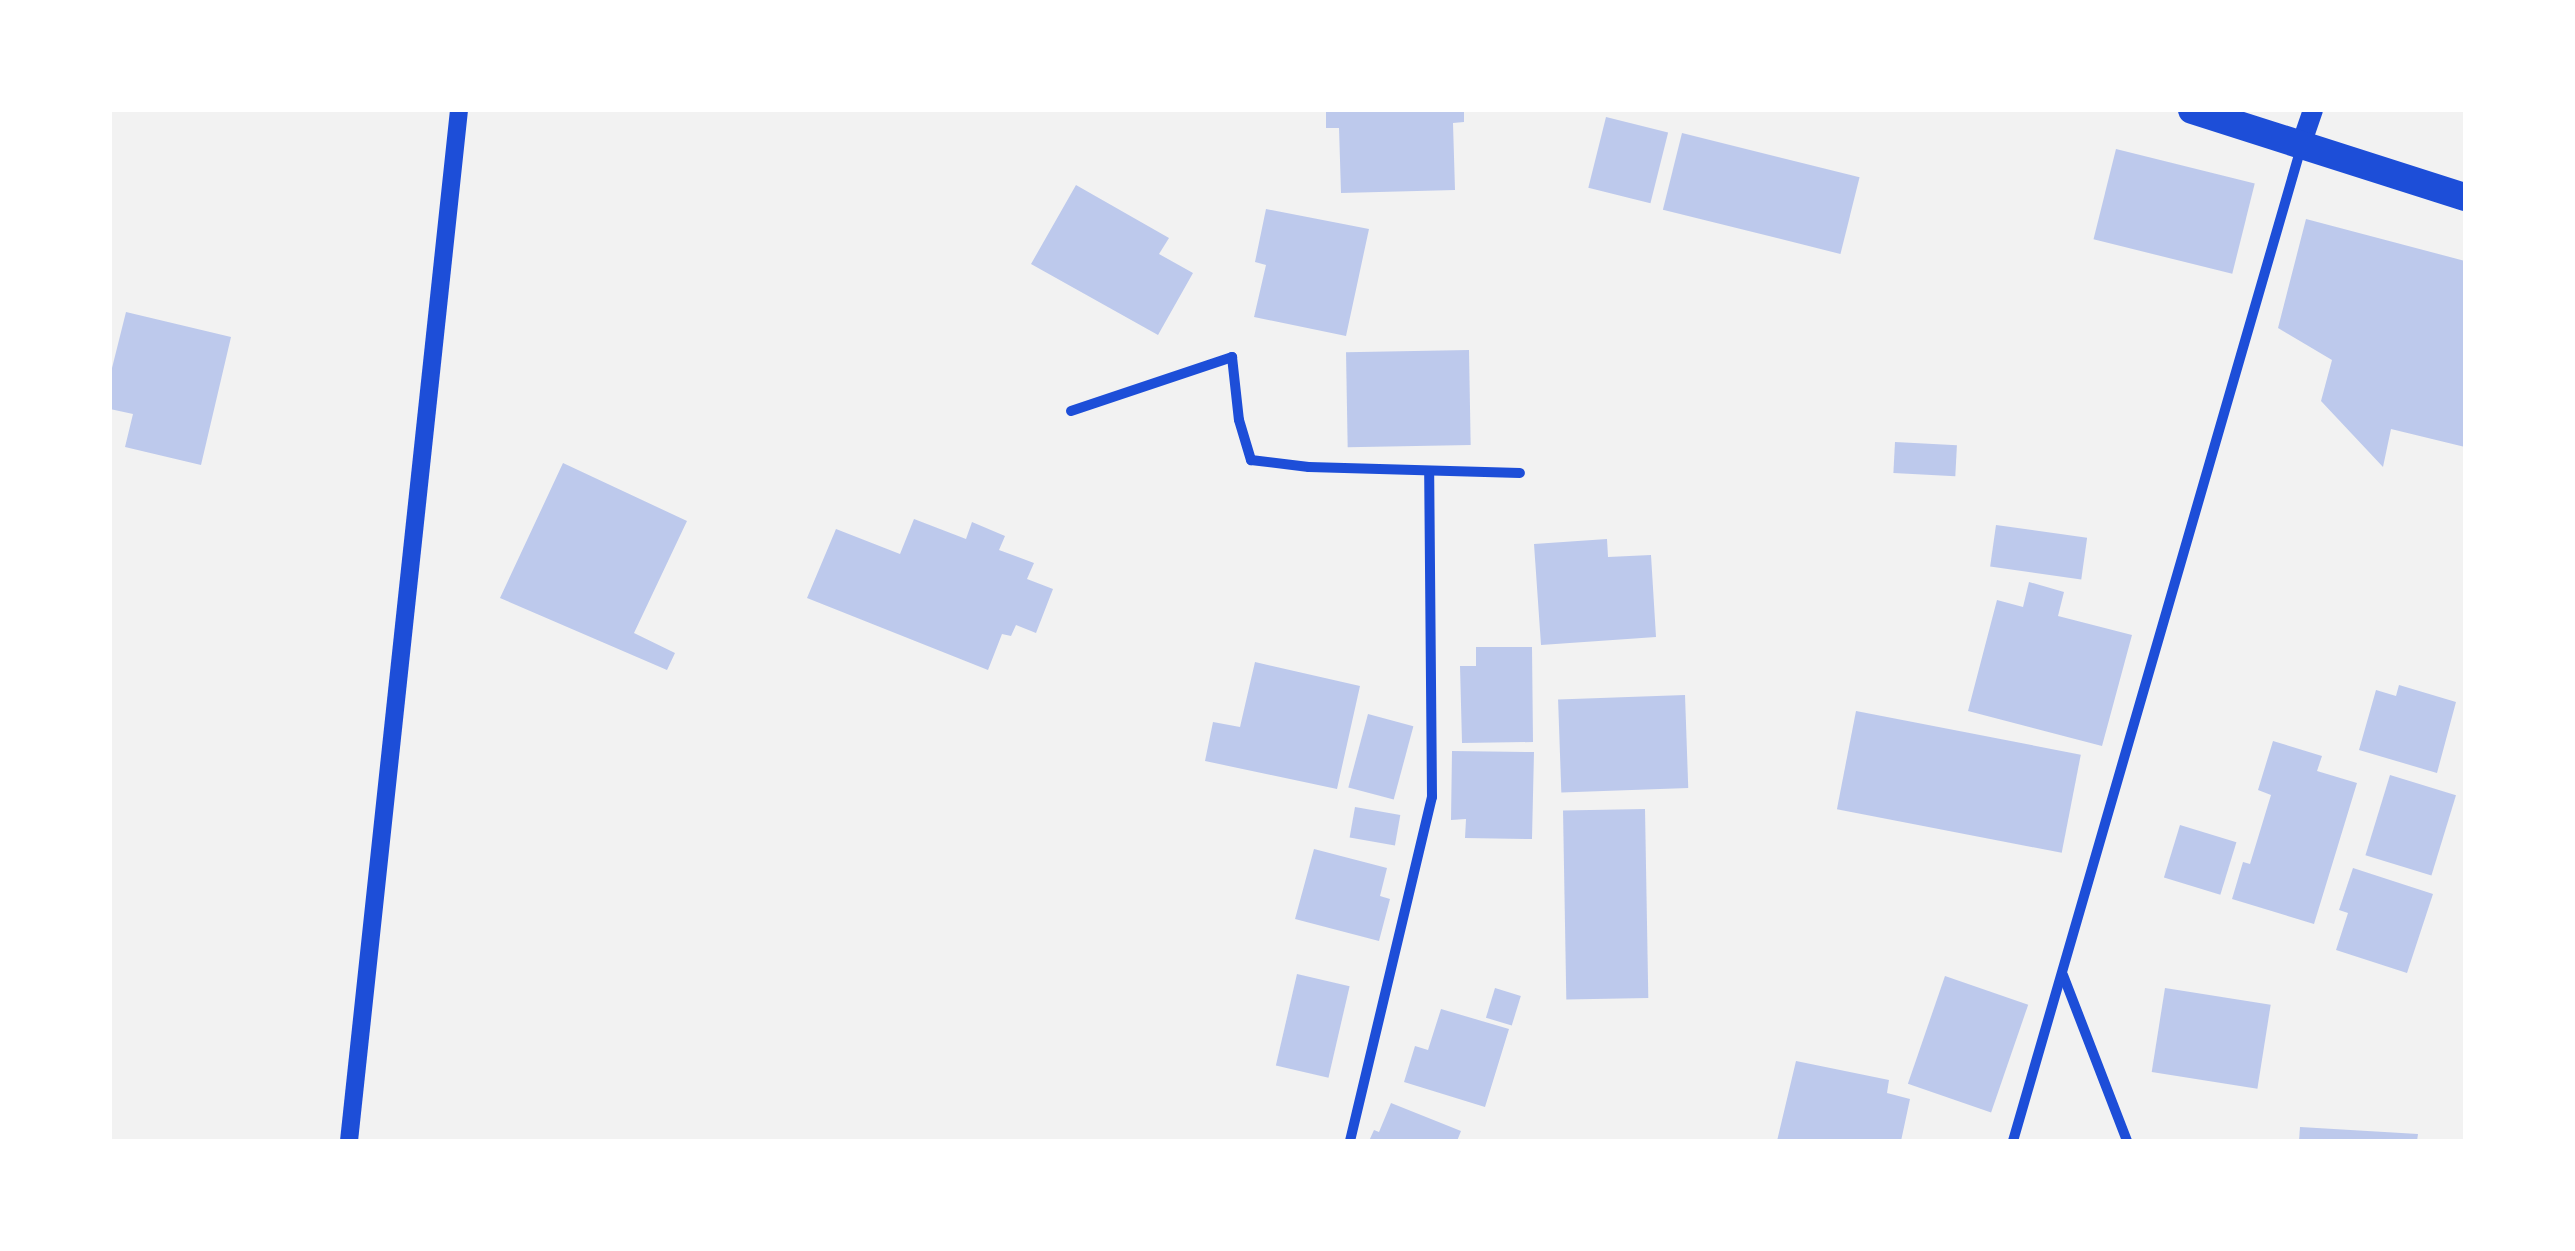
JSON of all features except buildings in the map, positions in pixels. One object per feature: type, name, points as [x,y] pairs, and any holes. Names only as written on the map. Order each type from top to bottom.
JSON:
[{"type":"highway","points":[[2192,110],[2465,197]]},
{"type":"main road","points":[[2302,142],[2313,110]]},
{"type":"street","points":[[349,1141],[459,110]]},
{"type":"street","points":[[2013,1141],[2302,142]]},
{"type":"street","points":[[1071,411],[1232,358],[1239,420],[1251,460],[1429,473],[1520,473]]},
{"type":"street","points":[[1350,1141],[1432,797],[1429,473]]},
{"type":"street","points":[[2063,974],[2127,1141]]}]
